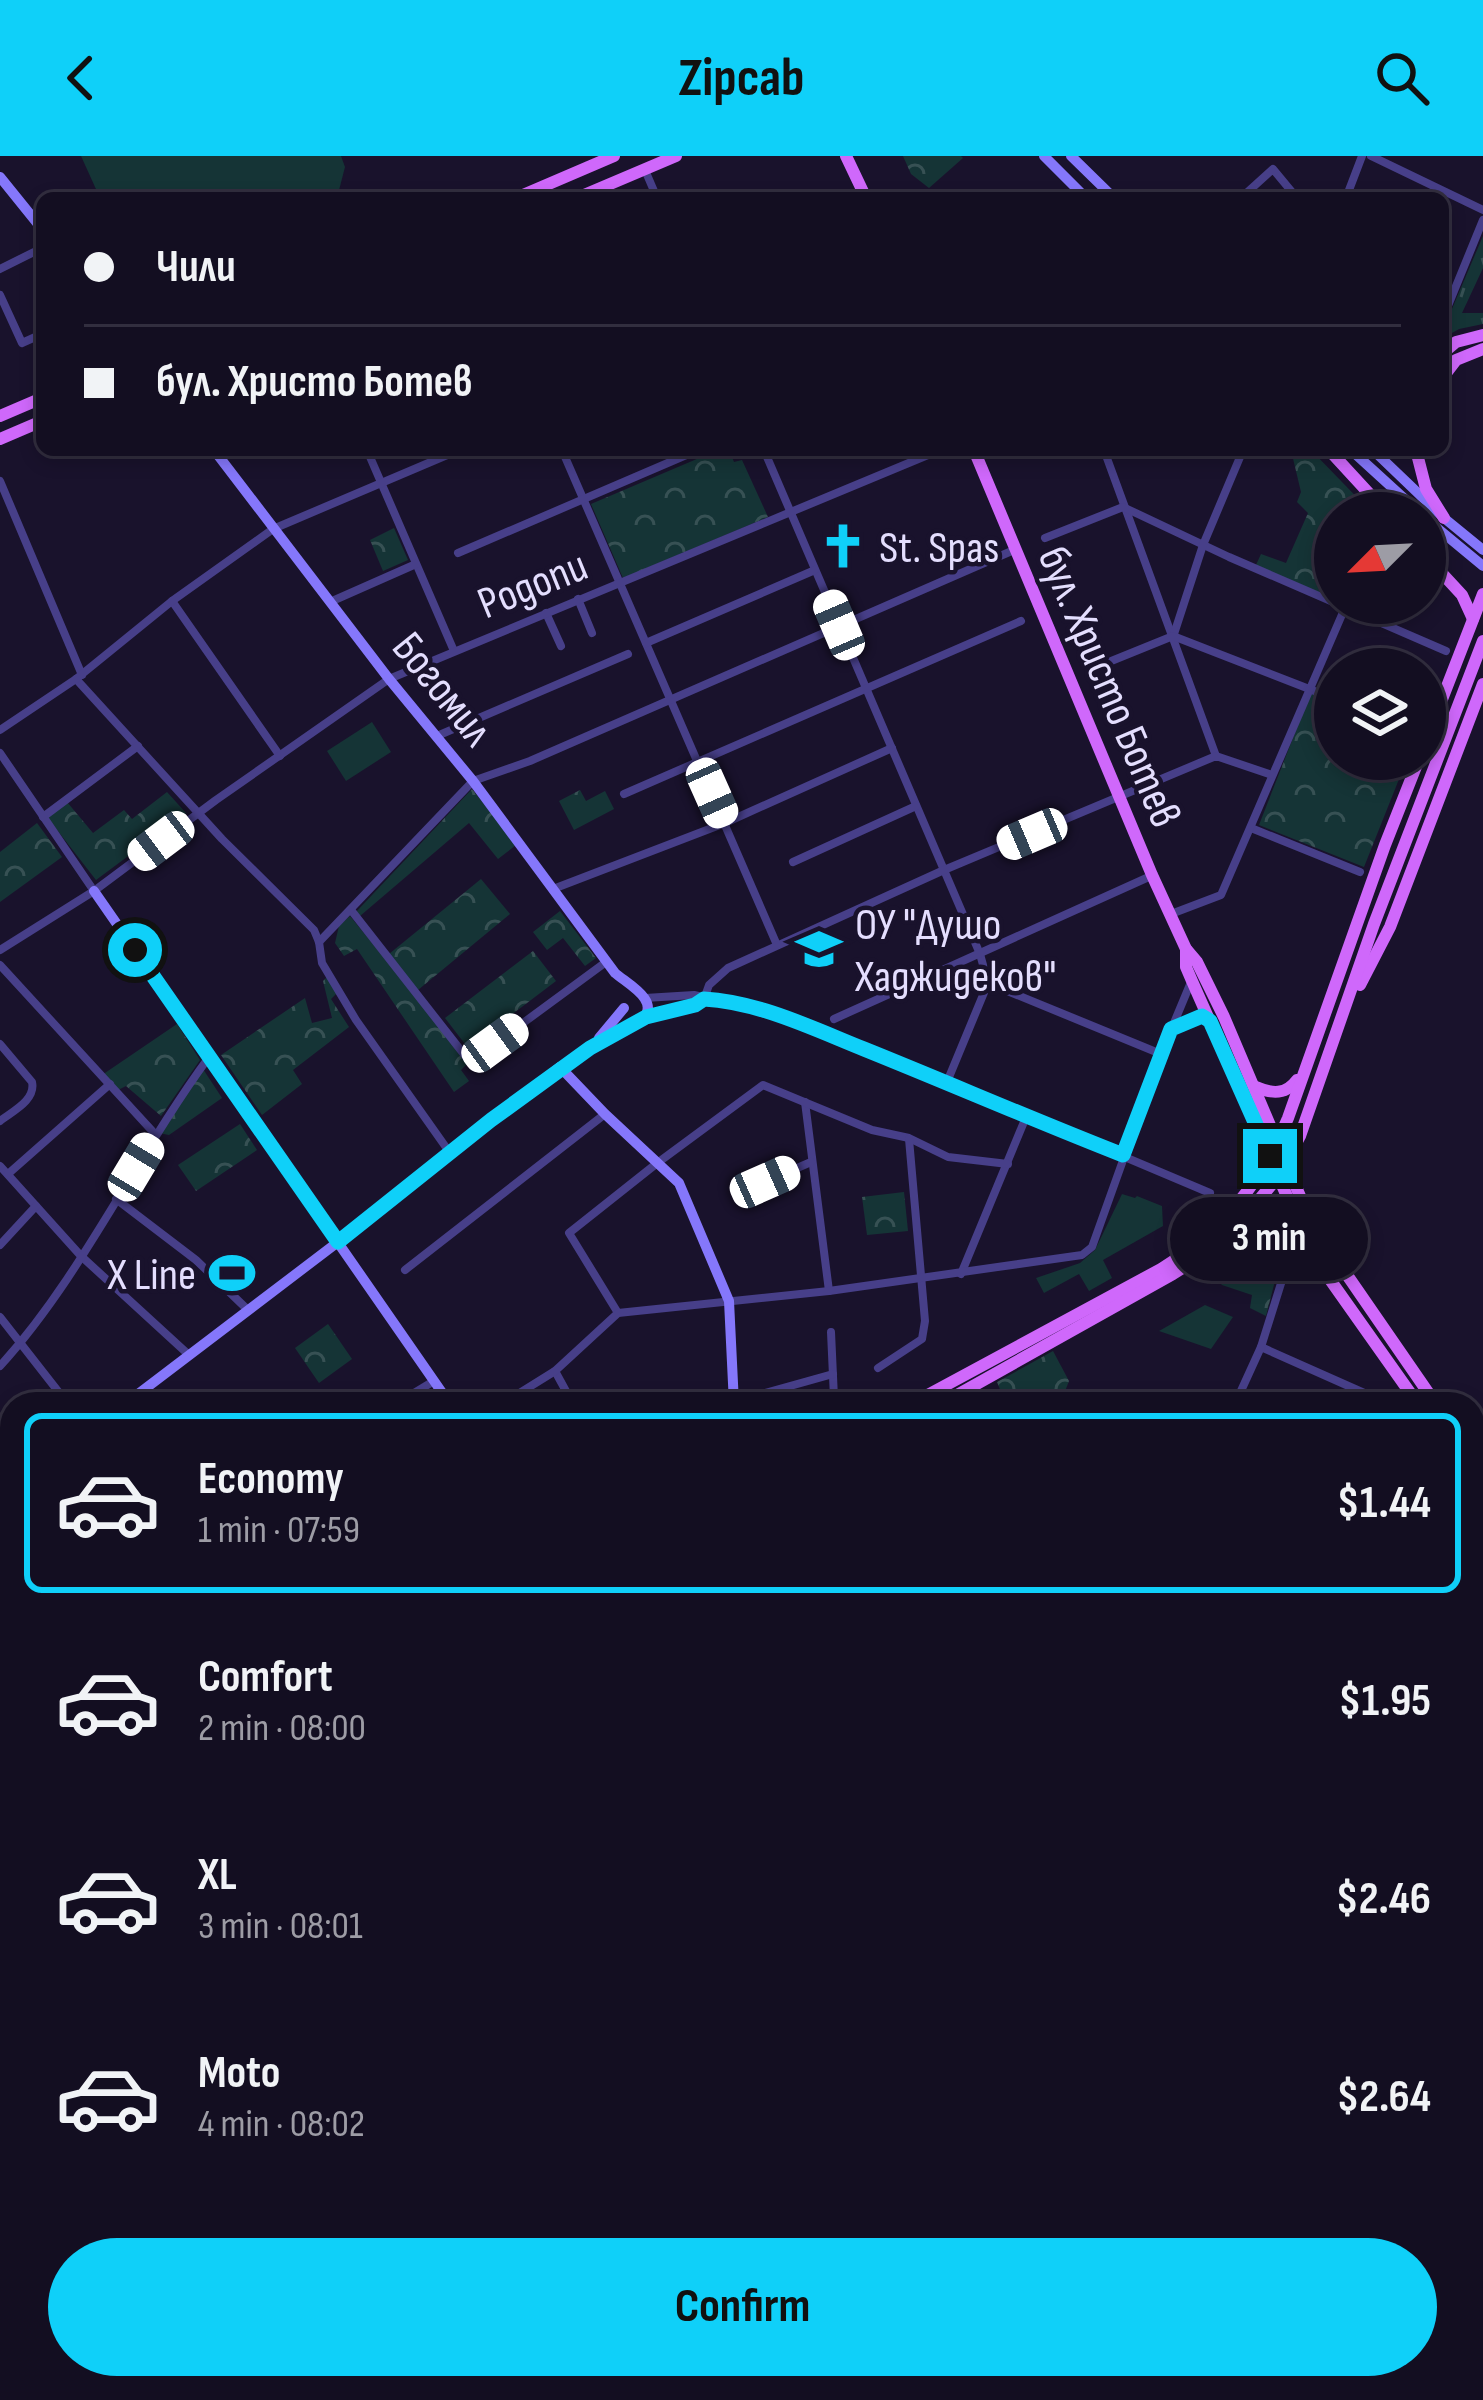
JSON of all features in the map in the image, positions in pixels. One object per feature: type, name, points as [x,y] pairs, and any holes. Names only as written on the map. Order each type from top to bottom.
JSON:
[{"type":"main road","points":[[530,192],[614,156]]},
{"type":"main road","points":[[592,192],[676,156]]},
{"type":"main road","points":[[846,156],[863,192]]},
{"type":"main road","points":[[1449,348],[1483,335]]},
{"type":"main road","points":[[1449,369],[1456,360],[1483,349]]},
{"type":"main road","points":[[0,416],[36,401]]},
{"type":"main road","points":[[0,439],[36,424]]},
{"type":"main road","name":"бул. Христо Ботев","points":[[976,456],[1152,875],[1256,1088],[1305,1208],[1428,1392]]},
{"type":"main road","points":[[1334,456],[1367,492]]},
{"type":"main road","points":[[1417,456],[1428,492]]},
{"type":"main road","points":[[1446,578],[1474,619]]},
{"type":"main road","points":[[1446,688],[1483,594]]},
{"type":"main road","points":[[962,1392],[1214,1248],[1278,1178],[1300,1136],[1374,924],[1483,640]]},
{"type":"main road","points":[[1341,1023],[1390,928],[1483,684]]},
{"type":"main road","points":[[933,1392],[1161,1269],[1196,1247],[1243,1198],[1278,1141],[1411,780]]},
{"type":"main road","name":"бул. Христо Ботев","points":[[1186,949],[1186,967],[1314,1257],[1410,1392]]},
{"type":"main road","points":[[1256,1088],[1283,1091],[1305,1069]]},
{"type":"main road","points":[[1214,1248],[1260,1233],[1284,1237],[1314,1257]]},
{"type":"street","points":[[1044,156],[1080,192]]},
{"type":"street","points":[[1071,156],[1108,192]]},
{"type":"street","points":[[1349,192],[1367,156],[1447,192]]},
{"type":"street","points":[[1248,192],[1273,169],[1292,192]]},
{"type":"street","points":[[645,170],[654,192]]},
{"type":"street","points":[[2,181],[36,222]]},
{"type":"street","points":[[1435,192],[1437,187]]},
{"type":"street","points":[[1449,193],[1483,210]]},
{"type":"street","points":[[1449,294],[1483,220]]},
{"type":"street","points":[[0,269],[36,251]]},
{"type":"street","points":[[0,295],[22,343],[36,337]]},
{"type":"street","name":"Богомил","points":[[222,456],[273,530],[473,781],[610,967],[643,996]]},
{"type":"street","points":[[370,456],[454,651]]},
{"type":"street","points":[[0,730],[79,677],[172,602],[273,530],[445,456]]},
{"type":"street","points":[[565,456],[777,945]]},
{"type":"street","points":[[458,553],[684,456]]},
{"type":"street","points":[[767,456],[980,954],[988,983],[947,1082]]},
{"type":"street","name":"Родопи","points":[[0,950],[94,891],[389,679],[925,456]]},
{"type":"street","points":[[1106,456],[1216,756]]},
{"type":"street","points":[[1173,636],[1203,545],[1240,456]]},
{"type":"street","points":[[1359,456],[1397,492]]},
{"type":"street","points":[[1379,456],[1417,492]]},
{"type":"street","points":[[0,482],[79,677],[198,813],[314,930],[322,963],[359,1025],[450,1153]]},
{"type":"street","points":[[1045,538],[1123,507],[1314,593]]},
{"type":"street","points":[[1446,520],[1483,550]]},
{"type":"street","points":[[1446,535],[1483,566]]},
{"type":"street","points":[[319,942],[473,781],[530,761],[1015,550]]},
{"type":"street","points":[[330,602],[416,564]]},
{"type":"street","points":[[646,643],[815,570]]},
{"type":"street","points":[[578,599],[592,633]]},
{"type":"street","points":[[172,602],[280,756]]},
{"type":"street","points":[[546,613],[561,646]]},
{"type":"street","points":[[624,794],[1021,621]]},
{"type":"street","points":[[1170,915],[1221,896],[1337,624]]},
{"type":"street","points":[[1385,624],[1439,648]]},
{"type":"street","points":[[1094,668],[1173,636],[1314,691]]},
{"type":"street","points":[[437,736],[628,654]]},
{"type":"street","points":[[43,817],[138,746]]},
{"type":"street","points":[[553,890],[725,823],[892,748]]},
{"type":"street","points":[[0,753],[442,1392]]},
{"type":"street","points":[[141,1392],[560,1067],[642,1019],[695,1005],[718,975],[944,871],[1216,756],[1273,775]]},
{"type":"street","points":[[794,862],[916,806]]},
{"type":"street","points":[[1251,828],[1360,872]]},
{"type":"street","points":[[834,1018],[1152,875]]},
{"type":"street","points":[[351,910],[470,1062],[610,967]]},
{"type":"street","points":[[0,964],[155,1134]]},
{"type":"street","name":"Богомил","points":[[610,967],[624,1006]]},
{"type":"street","points":[[521,1392],[555,1371],[618,1313],[1075,1258],[1092,1246],[1192,981]]},
{"type":"street","points":[[988,983],[1161,1054]]},
{"type":"street","points":[[590,1048],[631,996],[694,995],[767,1012],[1210,1193]]},
{"type":"street","points":[[642,1019],[650,1007],[643,996]]},
{"type":"street","points":[[624,1006],[628,1017],[642,1019]]},
{"type":"street","points":[[1171,1029],[1196,1017],[1210,1021]]},
{"type":"street","points":[[0,1044],[34,1090],[0,1120]]},
{"type":"street","points":[[0,1366],[80,1256],[209,1057]]},
{"type":"street","points":[[560,1067],[679,1183],[729,1301],[733,1392]]},
{"type":"street","points":[[8,1174],[110,1084]]},
{"type":"street","points":[[618,1313],[569,1233],[764,1085],[948,1157],[1007,1164]]},
{"type":"street","points":[[805,1101],[829,1291]]},
{"type":"street","points":[[405,1270],[605,1114]]},
{"type":"street","points":[[961,1274],[1026,1118]]},
{"type":"street","points":[[878,1368],[922,1339],[925,1322],[909,1138]]},
{"type":"street","points":[[765,1182],[812,1162]]},
{"type":"street","points":[[0,1166],[80,1256],[190,1356]]},
{"type":"street","points":[[116,1199],[196,1260],[248,1311]]},
{"type":"street","points":[[0,1245],[36,1206]]},
{"type":"street","points":[[1240,1392],[1261,1347],[1283,1277]]},
{"type":"street","points":[[0,1317],[59,1392]]},
{"type":"street","points":[[831,1332],[834,1392]]},
{"type":"street","points":[[1261,1347],[1362,1392]]},
{"type":"street","points":[[555,1371],[566,1392]]},
{"type":"street","points":[[772,1392],[833,1374]]},
{"type":"street","points":[[416,1392],[434,1381]]},
{"type":"green space","points":[[81,156],[341,156],[345,167],[339,192],[97,192]]},
{"type":"green space","points":[[903,156],[963,158],[929,188],[911,174]]},
{"type":"green space","points":[[1483,236],[1483,268],[1462,313],[1483,313],[1483,324],[1449,335],[1449,316]]},
{"type":"green space","points":[[704,456],[732,456],[734,462],[742,460],[768,517],[623,578],[591,504]]},
{"type":"green space","points":[[1292,456],[1317,456],[1352,492],[1314,492],[1314,591],[1256,565],[1261,554],[1286,563],[1308,513],[1297,502],[1301,492]]},
{"type":"green space","points":[[394,528],[408,560],[383,571],[370,540]]},
{"type":"green space","points":[[1311,692],[1314,780],[1399,780],[1364,867],[1259,825]]},
{"type":"green space","points":[[372,722],[391,752],[346,781],[327,751]]},
{"type":"green space","points":[[472,789],[516,845],[498,859],[469,823],[360,916],[356,912]]},
{"type":"green space","points":[[580,790],[586,801],[605,791],[614,809],[574,830],[559,801]]},
{"type":"green space","points":[[167,792],[186,813],[96,880],[47,817],[67,802],[93,833],[124,810],[132,819]]},
{"type":"green space","points":[[37,823],[62,857],[0,902],[0,852]]},
{"type":"green space","points":[[481,879],[510,914],[418,990],[389,954]]},
{"type":"green space","points":[[560,911],[596,958],[585,966],[563,938],[547,950],[533,932]]},
{"type":"green space","points":[[350,916],[469,1062],[461,1070],[469,1081],[454,1092],[357,949],[344,956],[335,943],[339,926]]},
{"type":"green space","points":[[533,951],[556,981],[468,1048],[445,1018]]},
{"type":"green space","points":[[327,977],[337,993],[331,999],[349,1027],[293,1070],[302,1084],[262,1115],[221,1055],[305,998],[312,1023],[332,1018],[323,981]]},
{"type":"green space","points":[[177,1024],[200,1060],[161,1116],[126,1086],[118,1090],[102,1075]]},
{"type":"green space","points":[[203,1069],[222,1098],[169,1135],[159,1133]]},
{"type":"green space","points":[[240,1124],[257,1150],[196,1191],[178,1165]]},
{"type":"green space","points":[[904,1192],[908,1231],[867,1235],[862,1197]]},
{"type":"green space","points":[[1122,1194],[1162,1206],[1163,1226],[1103,1260],[1112,1278],[1089,1291],[1079,1274],[1044,1293],[1036,1278],[1080,1263],[1095,1250]]},
{"type":"green space","points":[[1259,1251],[1293,1256],[1277,1273],[1266,1316],[1250,1308],[1252,1295],[1222,1285],[1208,1269]]},
{"type":"green space","points":[[1205,1305],[1233,1317],[1211,1349],[1159,1331]]},
{"type":"green space","points":[[328,1324],[352,1359],[319,1383],[295,1348]]},
{"type":"green space","points":[[1053,1351],[1069,1381],[1065,1392],[1001,1392],[997,1382]]},
{"type":"place","name":"St. Spas","points":[[843,546]]},
{"type":"place","name":"ОУ \"Душо Хаджидеков\"","points":[[819,949]]},
{"type":"place","name":"X Line","points":[[232,1273]]},
{"type":"route","points":[[135,950],[338,1242],[560,1067],[637,1021],[704,999],[767,1012],[813,1028],[1123,1155],[1171,1029],[1202,1016],[1210,1021],[1270,1156]]}]
